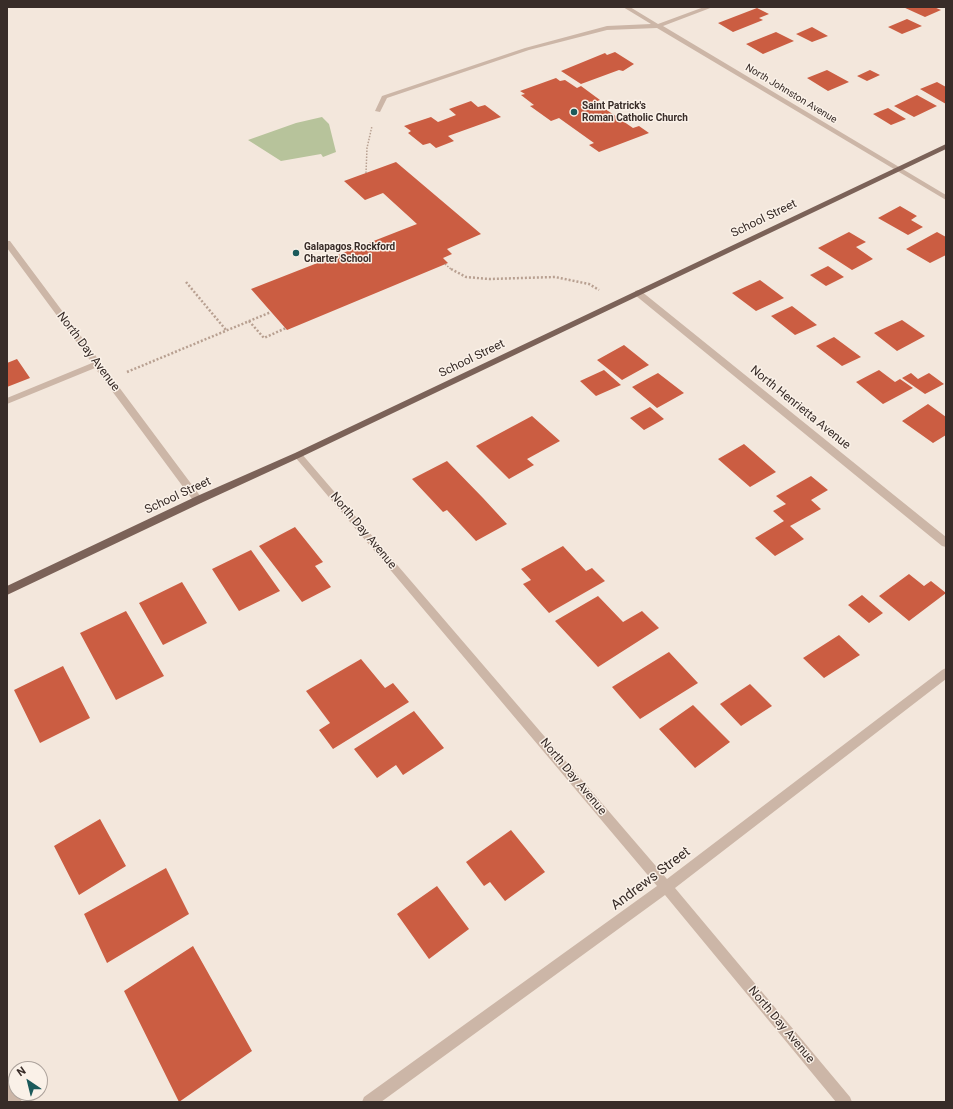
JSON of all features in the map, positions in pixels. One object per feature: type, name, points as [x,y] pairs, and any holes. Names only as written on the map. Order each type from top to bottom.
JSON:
[{"type":"main road","name":"School Street","points":[[7,592],[946,146]]},
{"type":"street","name":"North Johnston Avenue","points":[[626,7],[946,198]]},
{"type":"street","points":[[378,111],[384,97],[527,49],[607,28],[658,26],[710,7]]},
{"type":"street","name":"North Day Avenue","points":[[7,243],[198,500]]},
{"type":"street","points":[[7,259],[16,255]]},
{"type":"street","name":"North Henrietta Avenue","points":[[638,293],[946,543]]},
{"type":"street","points":[[7,401],[97,364]]},
{"type":"street","name":"North Day Avenue","points":[[298,455],[666,887],[845,1102]]},
{"type":"street","name":"Andrews Street","points":[[369,1102],[666,887],[946,674]]},
{"type":"street","points":[[7,1082],[15,1102]]},
{"type":"path","points":[[366,173],[367,148],[371,126],[378,111]]},
{"type":"path","points":[[445,264],[454,272],[466,277],[489,279],[555,277],[589,284],[599,290]]},
{"type":"path","points":[[186,282],[226,330]]},
{"type":"path","points":[[108,380],[271,312]]},
{"type":"path","points":[[249,321],[264,338],[286,328]]},
{"type":"green space","points":[[322,117],[329,124],[336,152],[323,157],[321,154],[281,161],[248,140],[296,123]]},
{"type":"building","points":[[903,7],[934,7],[941,10],[925,17]]},
{"type":"building","points":[[757,8],[769,14],[759,18],[763,20],[733,32],[718,23]]},
{"type":"building","points":[[907,19],[922,26],[902,34],[888,27]]},
{"type":"building","points":[[812,27],[828,36],[812,42],[796,34]]},
{"type":"building","points":[[776,32],[794,41],[763,54],[746,44]]},
{"type":"building","points":[[615,52],[634,64],[623,71],[619,70],[581,84],[561,71],[605,53],[607,55]]},
{"type":"building","points":[[827,70],[849,82],[828,91],[807,78]]},
{"type":"building","points":[[870,70],[880,75],[867,81],[857,76]]},
{"type":"building","name":"Saint Patrick's Roman Catholic Church","points":[[556,78],[560,81],[565,80],[577,88],[581,86],[600,100],[595,102],[633,128],[639,126],[649,133],[599,152],[589,145],[594,143],[559,118],[551,121],[530,106],[534,105],[521,95],[525,94],[520,91]]},
{"type":"building","points":[[937,82],[946,87],[946,104],[920,89]]},
{"type":"building","points":[[917,95],[937,106],[914,117],[894,106]]},
{"type":"building","points":[[471,101],[478,107],[485,105],[501,117],[448,136],[454,141],[436,148],[430,143],[423,145],[408,133],[411,131],[404,126],[431,117],[438,122],[456,115],[449,109]]},
{"type":"building","points":[[888,108],[906,119],[891,125],[873,114]]},
{"type":"building","points":[[396,162],[481,234],[447,249],[452,254],[443,258],[448,263],[287,330],[251,289],[417,224],[383,193],[365,200],[344,181]]},
{"type":"building","points":[[900,206],[917,216],[911,220],[923,227],[908,235],[878,218]]},
{"type":"building","points":[[849,232],[866,242],[856,247],[873,259],[852,270],[818,248]]},
{"type":"building","points":[[937,232],[946,237],[946,255],[930,263],[906,249]]},
{"type":"building","points":[[828,266],[844,277],[826,286],[810,275]]},
{"type":"building","points":[[760,280],[784,298],[756,311],[732,293]]},
{"type":"building","points":[[792,306],[817,325],[795,335],[771,316]]},
{"type":"building","points":[[902,320],[925,336],[897,351],[874,333]]},
{"type":"building","points":[[834,337],[861,357],[842,366],[816,346]]},
{"type":"building","points":[[624,345],[649,365],[622,380],[597,360]]},
{"type":"building","points":[[17,359],[30,378],[7,387],[7,363]]},
{"type":"building","points":[[604,370],[621,385],[596,396],[580,381]]},
{"type":"building","points":[[879,370],[895,382],[900,379],[913,388],[883,404],[856,382]]},
{"type":"building","points":[[658,373],[684,393],[657,408],[632,387]]},
{"type":"building","points":[[911,373],[918,379],[929,373],[944,384],[925,394],[902,378]]},
{"type":"building","points":[[928,404],[946,417],[946,435],[933,443],[902,421]]},
{"type":"building","points":[[650,407],[664,419],[644,430],[630,418]]},
{"type":"building","points":[[532,416],[560,441],[527,459],[534,465],[509,479],[476,446]]},
{"type":"building","points":[[744,444],[776,472],[750,487],[718,459]]},
{"type":"building","points":[[447,461],[507,524],[476,541],[447,510],[443,512],[412,479]]},
{"type":"building","points":[[811,476],[828,490],[811,500],[821,509],[790,526],[804,539],[775,556],[755,538],[784,521],[773,511],[786,504],[776,496]]},
{"type":"building","points":[[295,527],[323,562],[315,566],[331,587],[302,602],[259,546]]},
{"type":"building","points":[[563,546],[586,571],[592,568],[605,581],[549,613],[523,584],[531,580],[521,569]]},
{"type":"building","points":[[251,550],[280,591],[239,611],[212,569]]},
{"type":"building","points":[[909,574],[924,586],[931,581],[946,593],[909,621],[879,596]]},
{"type":"building","points":[[182,582],[207,623],[163,645],[139,603]]},
{"type":"building","points":[[862,595],[883,613],[869,623],[848,605]]},
{"type":"building","points":[[598,596],[623,622],[642,611],[659,628],[598,667],[555,621]]},
{"type":"building","points":[[126,611],[164,676],[116,700],[80,633]]},
{"type":"building","points":[[839,635],[860,655],[824,678],[803,658]]},
{"type":"building","points":[[669,652],[698,683],[640,719],[612,687]]},
{"type":"building","points":[[361,659],[385,688],[393,683],[409,702],[333,749],[319,730],[330,723],[306,691]]},
{"type":"building","points":[[63,666],[90,718],[40,743],[14,690]]},
{"type":"building","points":[[750,684],[772,706],[741,726],[720,704]]},
{"type":"building","points":[[693,705],[730,742],[695,768],[659,729]]},
{"type":"building","points":[[414,711],[444,748],[403,775],[396,765],[377,778],[354,749]]},
{"type":"building","points":[[100,819],[126,866],[79,895],[54,846]]},
{"type":"building","points":[[511,830],[545,872],[505,901],[490,882],[484,886],[466,862]]},
{"type":"building","points":[[166,868],[189,914],[107,963],[84,914]]},
{"type":"building","points":[[437,886],[469,929],[429,959],[397,914]]},
{"type":"building","points":[[193,946],[252,1051],[179,1102],[124,991]]},
{"type":"place","name":"Saint Patrick's Roman Catholic Church","points":[[574,112]]},
{"type":"place","name":"Galapagos Rockford Charter School","points":[[296,253]]}]
